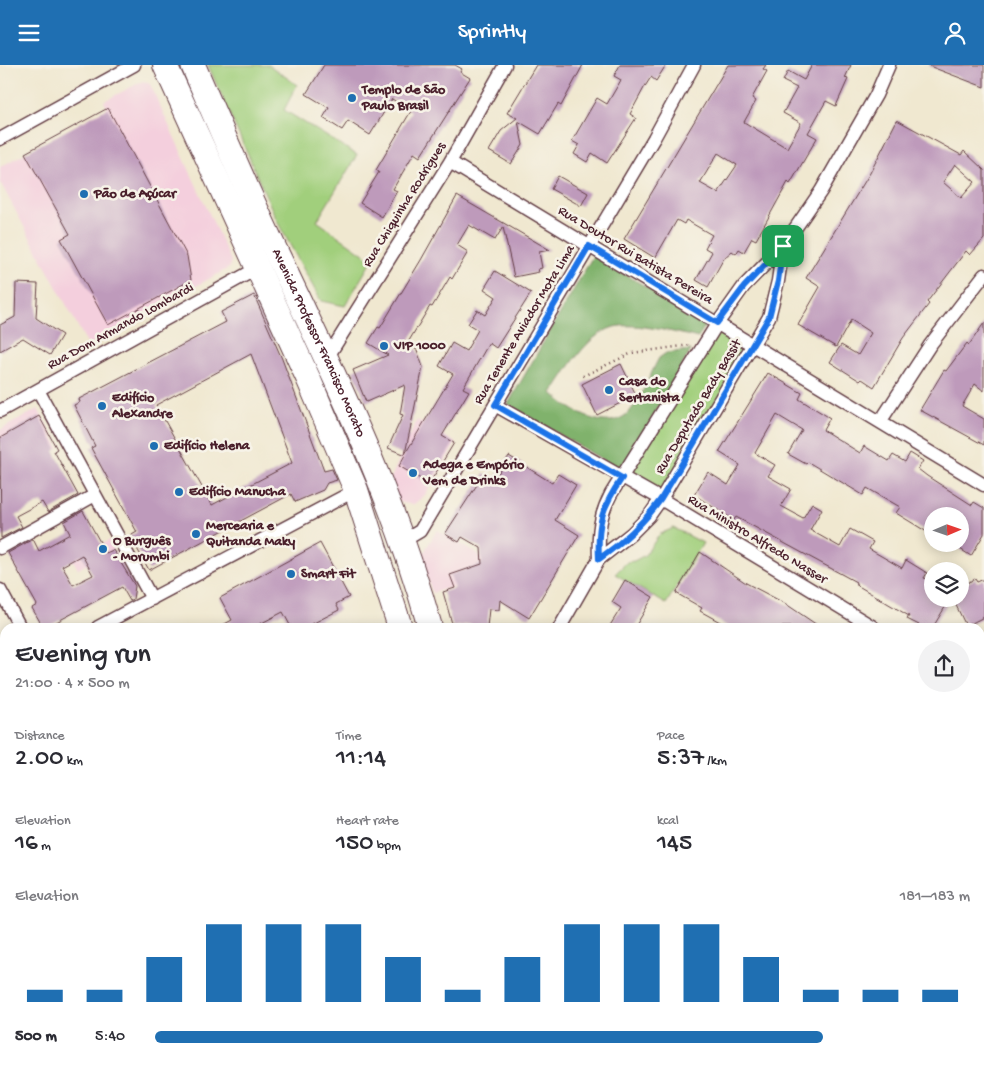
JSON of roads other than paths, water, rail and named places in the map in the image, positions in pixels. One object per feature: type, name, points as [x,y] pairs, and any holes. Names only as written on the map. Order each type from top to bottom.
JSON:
[{"type":"highway","name":"Avenida Professor Francisco Morato","points":[[165,65],[256,269],[308,377],[356,489],[399,623]]},
{"type":"highway","name":"Avenida Professor Francisco Morato","points":[[193,65],[244,183],[367,445],[403,541],[429,623]]},
{"type":"street","points":[[0,139],[134,65]]},
{"type":"street","name":"Rua Chiquinha Rodrigues","points":[[327,358],[450,163],[505,65]]},
{"type":"street","name":"Rua Tenente Aviador Mota Lima","points":[[403,541],[420,531],[694,65]]},
{"type":"street","name":"Rua Deputado Bady Bassit","points":[[599,559],[600,520],[605,505],[717,323],[744,287],[783,246],[821,191],[876,95],[889,65]]},
{"type":"street","name":"Rua Doutor Rui Batista Pereira","points":[[450,163],[984,485]]},
{"type":"street","name":"Rua Deputado Bady Bassit","points":[[562,623],[599,559],[649,517],[753,345],[769,317],[774,301],[783,246]]},
{"type":"street","name":"Rua Dom Armando Lombardi","points":[[0,411],[256,269]]},
{"type":"street","points":[[880,422],[930,345],[984,275]]},
{"type":"street","points":[[38,390],[152,599]]},
{"type":"street","name":"Rua Ministro Alfredo Nasser","points":[[495,405],[661,499],[866,623]]},
{"type":"street","points":[[106,623],[356,489]]},
{"type":"street","points":[[0,548],[95,495]]},
{"type":"street","points":[[0,590],[18,623]]},
{"type":"place","name":"Templo de São Paulo Brasil","points":[[352,98]]},
{"type":"place","name":"Pão de Açúcar","points":[[84,194]]},
{"type":"place","name":"VIP 1000","points":[[384,346]]},
{"type":"place","name":"Casa do Sertanista","points":[[609,390]]},
{"type":"place","name":"Edifício Alexandre","points":[[102,406]]},
{"type":"place","name":"Edifício Helena","points":[[154,446]]},
{"type":"place","name":"Adega e Empório Vem de Drinks","points":[[413,473]]},
{"type":"place","name":"Edifício Manucha","points":[[179,492]]},
{"type":"place","name":"Mercearia e Quitanda Maky","points":[[196,534]]},
{"type":"place","name":"O Burguês - Morumbi","points":[[103,549]]},
{"type":"place","name":"Smart Fit","points":[[291,574]]}]
